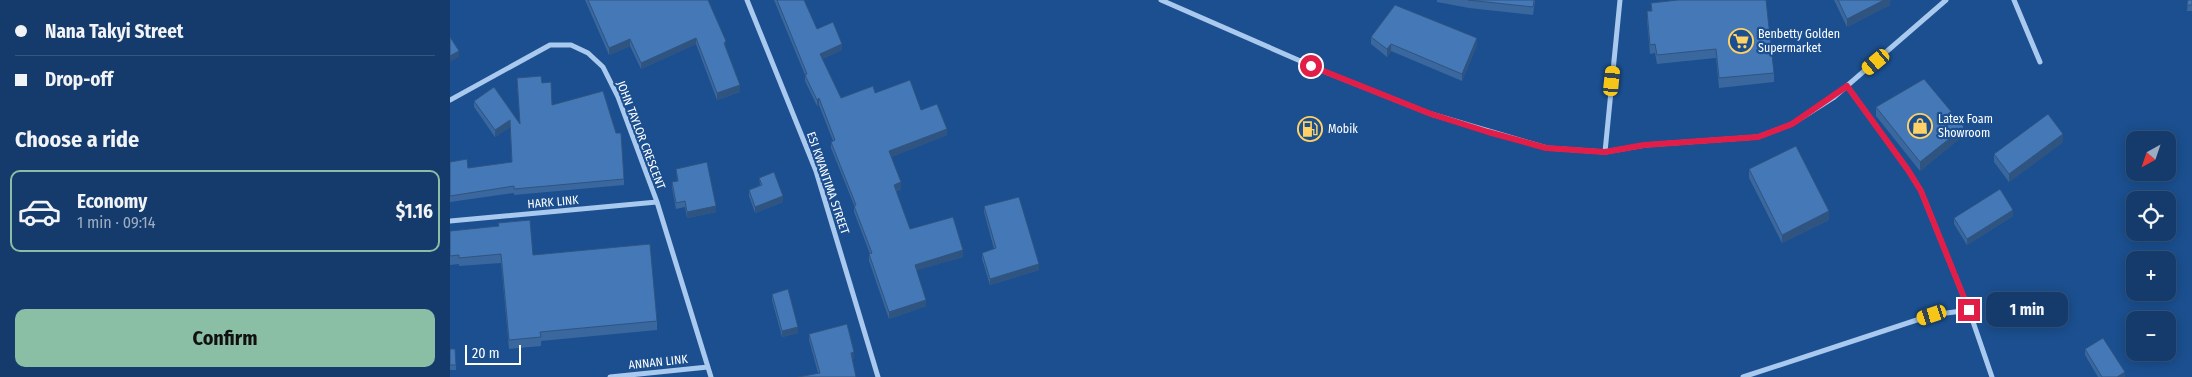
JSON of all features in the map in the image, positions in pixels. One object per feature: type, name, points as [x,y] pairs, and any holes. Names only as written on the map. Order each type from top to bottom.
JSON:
[{"type":"street","name":"ESI KWANTIMA STREET","points":[[747,0],[816,172],[878,377]]},
{"type":"street","points":[[1162,0],[1328,74],[1431,114],[1546,148],[1605,152],[1644,145],[1758,137],[1792,124],[1847,86],[1946,0]]},
{"type":"street","points":[[1605,152],[1620,0]]},
{"type":"street","points":[[2014,0],[2040,62]]},
{"type":"street","name":"JOHN TAYLOR CRESCENT","points":[[450,100],[550,45],[571,45],[588,54],[603,67],[618,97],[657,202],[711,377]]},
{"type":"street","points":[[1847,86],[1921,191],[1969,310],[1992,377]]},
{"type":"street","name":"HARK LINK","points":[[450,221],[657,202]]},
{"type":"street","points":[[1743,377],[1932,315],[1969,310]]},
{"type":"street","name":"ANNAN LINK","points":[[610,377],[708,367]]},
{"type":"building","points":[[588,0],[708,0],[726,41],[724,43],[740,85],[717,93],[696,38],[641,63],[630,39],[609,48]]},
{"type":"building","points":[[777,0],[804,0],[817,29],[833,22],[842,44],[820,54],[841,98],[873,86],[875,93],[910,80],[921,110],[937,104],[947,129],[889,151],[901,182],[894,185],[910,229],[953,217],[963,250],[915,265],[926,300],[889,312],[869,254],[872,253],[854,206],[856,205],[831,142],[835,140],[819,98],[817,100],[805,75],[807,74]]},
{"type":"building","points":[[1468,0],[1534,0],[1533,7]]},
{"type":"building","points":[[1678,0],[1766,0],[1774,73],[1719,78],[1716,49],[1657,55],[1655,44],[1650,45],[1647,11],[1652,11],[1651,3]]},
{"type":"building","points":[[1838,0],[1884,0],[1847,19]]},
{"type":"building","points":[[2188,0],[2192,0],[2192,5],[2187,5]]},
{"type":"building","points":[[1395,5],[1477,38],[1462,74],[1391,44],[1387,49],[1371,37]]},
{"type":"building","points":[[450,37],[459,51],[450,56]]},
{"type":"building","points":[[541,76],[542,83],[551,82],[552,105],[603,91],[616,133],[621,133],[624,179],[514,189],[514,186],[450,196],[450,162],[467,159],[468,168],[512,162],[510,120],[495,130],[474,101],[494,87],[520,124],[517,78]]},
{"type":"building","name":"Latex Foam Showroom","points":[[1924,79],[1964,127],[1920,162],[1876,107]]},
{"type":"building","points":[[2048,114],[2063,134],[2009,174],[1994,154]]},
{"type":"building","points":[[1796,146],[1829,211],[1782,235],[1749,169]]},
{"type":"building","points":[[707,162],[716,206],[687,212],[685,201],[676,203],[672,182],[678,181],[676,169]]},
{"type":"building","points":[[774,172],[783,196],[755,207],[749,190],[762,185],[759,178]]},
{"type":"building","points":[[2000,189],[2013,210],[1967,239],[1954,218]]},
{"type":"building","points":[[1019,197],[1039,264],[990,279],[982,253],[996,248],[984,206]]},
{"type":"building","points":[[530,220],[533,255],[650,244],[657,321],[540,332],[541,337],[509,340],[501,254],[459,258],[459,255],[450,256],[450,231],[499,226],[498,223]]},
{"type":"building","points":[[788,289],[798,327],[782,331],[772,294]]},
{"type":"building","points":[[847,324],[854,352],[851,353],[856,377],[798,377],[820,373],[809,334]]},
{"type":"building","points":[[2103,338],[2125,372],[2117,377],[2102,377],[2085,349]]},
{"type":"building","points":[[450,349],[455,349],[456,365],[450,365]]},
{"type":"place","name":"Benbetty Golden Supermarket","points":[[1741,41]]},
{"type":"place","name":"Latex Foam Showroom","points":[[1920,126]]},
{"type":"place","name":"Mobik","points":[[1310,129]]},
{"type":"route","points":[[1311,66],[1431,114],[1488,132],[1546,148],[1605,152],[1644,145],[1758,137],[1792,124],[1833,98],[1847,86],[1921,191],[1969,310]]}]
